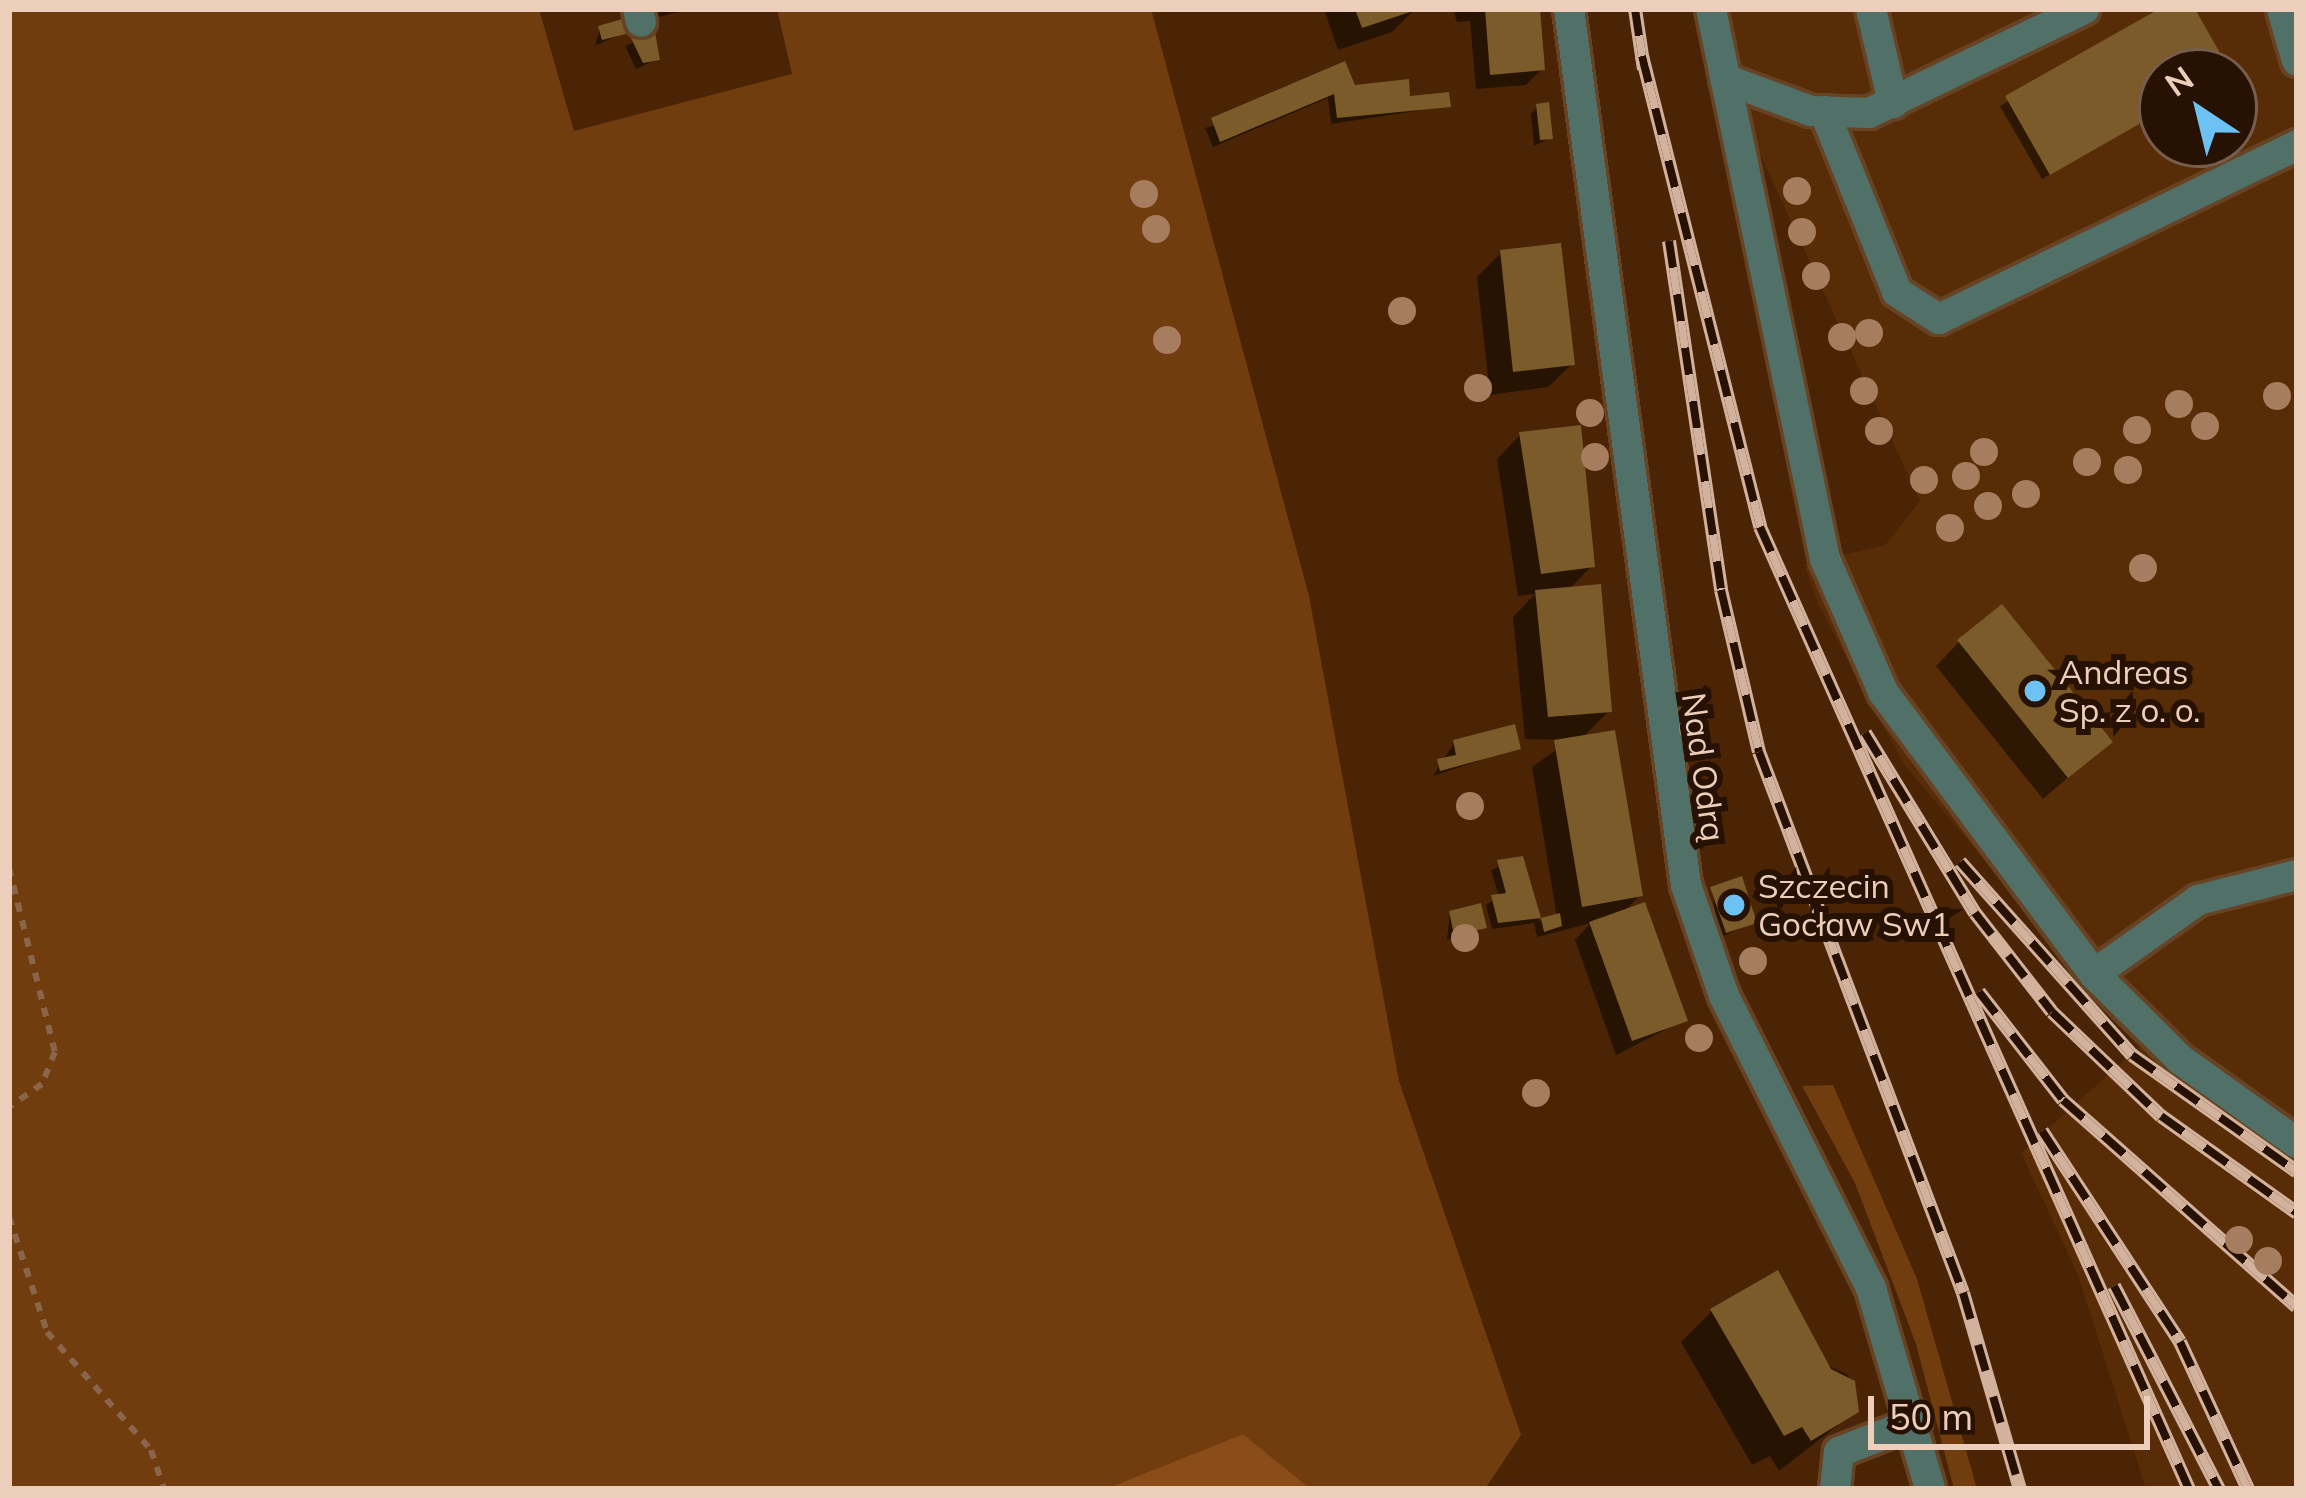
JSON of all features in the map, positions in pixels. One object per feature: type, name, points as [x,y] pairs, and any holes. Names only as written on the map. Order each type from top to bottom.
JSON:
[{"type":"street","name":"Nad Odrą","points":[[1569,9],[1682,871],[1724,996],[1860,1260],[1916,1423],[1930,1489]]},
{"type":"street","points":[[1711,9],[1825,559],[1916,746],[2093,974],[2181,1060],[2297,1143]]},
{"type":"street","points":[[1871,9],[1893,103]]},
{"type":"street","points":[[1725,79],[1824,111],[1893,103],[2084,9]]},
{"type":"street","points":[[2282,9],[2297,61]]},
{"type":"street","points":[[1824,111],[1898,292],[1939,319],[2297,145]]},
{"type":"street","points":[[2093,974],[2198,900],[2297,875]]},
{"type":"street","points":[[1835,1489],[1839,1452],[1916,1423]]},
{"type":"path","points":[[9,868],[55,1052],[42,1084],[9,1107]]},
{"type":"path","points":[[9,1216],[47,1332],[151,1450],[164,1489]]},
{"type":"shaded area","points":[[9,9],[539,9],[574,131],[792,74],[777,9],[1151,9],[1309,596],[1399,1081],[1521,1435],[1485,1489],[1311,1489],[1243,1434],[1105,1489],[9,1489]]},
{"type":"shaded area","points":[[1693,9],[2297,9],[2297,1489],[2146,1489],[2078,1275],[2021,1153],[2140,1046],[1903,763],[1818,604],[1804,564],[1885,545],[1920,501]]},
{"type":"shaded area","points":[[1833,1085],[1917,1279],[1977,1489],[1954,1489],[1916,1344],[1855,1183],[1802,1086]]},
{"type":"shaded area","points":[[1243,1434],[1311,1489],[1105,1489]]},
{"type":"building","points":[[1355,9],[1416,9],[1416,10],[1362,28]]},
{"type":"building","points":[[1485,9],[1540,9],[1545,70],[1490,75]]},
{"type":"building","points":[[2159,9],[2195,9],[2217,48],[2138,48],[2138,125],[2050,175],[2005,96]]},
{"type":"building","points":[[622,19],[626,34],[602,40],[598,26]]},
{"type":"building","points":[[655,32],[660,60],[643,63],[630,36]]},
{"type":"building","points":[[1345,61],[1355,85],[1409,79],[1410,96],[1449,92],[1451,107],[1337,118],[1334,94],[1220,142],[1211,118]]},
{"type":"building","points":[[1549,102],[1553,139],[1540,140],[1536,104]]},
{"type":"building","points":[[1561,243],[1575,365],[1513,372],[1500,250]]},
{"type":"building","points":[[1581,425],[1595,567],[1541,574],[1519,432]]},
{"type":"building","points":[[1601,584],[1612,712],[1548,717],[1535,590]]},
{"type":"building","name":"Andreas Sp. z o. o.","points":[[2002,604],[2113,742],[2068,778],[1957,640]]},
{"type":"building","points":[[1515,724],[1521,749],[1440,771],[1437,759],[1456,755],[1453,740]]},
{"type":"building","points":[[1615,730],[1643,896],[1582,907],[1554,740]]},
{"type":"building","points":[[1523,856],[1541,918],[1498,923],[1491,895],[1506,893],[1497,860]]},
{"type":"building","name":"Szczecin Gocław Sw1","points":[[1742,876],[1757,923],[1726,933],[1710,887]]},
{"type":"building","points":[[1645,902],[1688,1021],[1632,1041],[1589,922]]},
{"type":"building","points":[[1481,903],[1487,928],[1454,935],[1449,911]]},
{"type":"building","points":[[1560,913],[1562,926],[1544,932],[1541,918]]},
{"type":"building","points":[[1778,1270],[1831,1369],[1855,1381],[1859,1412],[1811,1441],[1802,1427],[1784,1436],[1710,1309]]},
{"type":"railway","points":[[1635,9],[1644,69]]},
{"type":"railway","points":[[1642,56],[1760,527],[2189,1489]]},
{"type":"railway","points":[[1669,241],[1721,590],[1759,752],[1963,1293],[2020,1489]]},
{"type":"railway","points":[[1865,733],[1975,913],[2052,1012],[2161,1116],[2297,1213]]},
{"type":"railway","points":[[1960,862],[2132,1055],[2297,1172]]},
{"type":"railway","points":[[1979,992],[2063,1100],[2297,1307]]},
{"type":"railway","points":[[2042,1131],[2180,1342],[2248,1489]]},
{"type":"railway","points":[[2114,1286],[2219,1489]]},
{"type":"place","name":"Andreas Sp. z o. o.","points":[[2035,691]]},
{"type":"place","name":"Szczecin Gocław Sw1","points":[[1734,905]]}]
